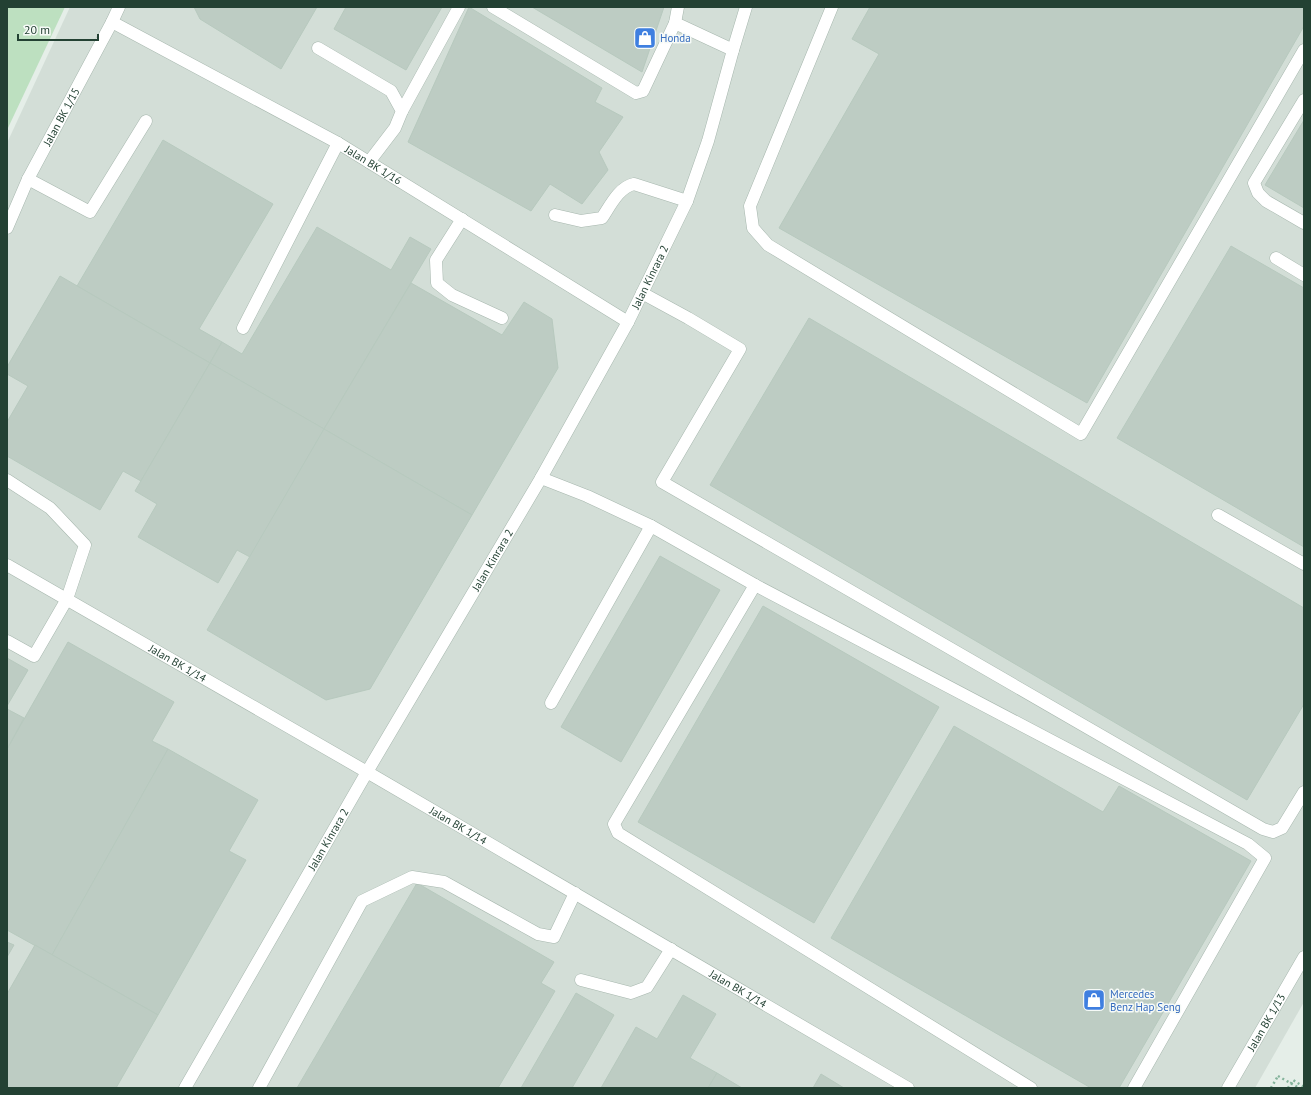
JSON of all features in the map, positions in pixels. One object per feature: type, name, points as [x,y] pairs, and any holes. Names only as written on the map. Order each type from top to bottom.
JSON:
[{"type":"street","name":"Jalan BK 1/15","points":[[7,228],[28,179],[119,7]]},
{"type":"street","points":[[369,162],[395,128],[402,111],[459,7]]},
{"type":"street","points":[[493,7],[636,93],[643,91],[675,23],[678,7]]},
{"type":"street","name":"Jalan Kinrara 2","points":[[185,1088],[367,772],[541,478],[628,322],[687,201],[708,141],[746,7]]},
{"type":"street","points":[[832,7],[750,206],[753,228],[768,245],[1081,434],[1304,50]]},
{"type":"street","name":"Jalan BK 1/16","points":[[112,22],[338,143],[628,322]]},
{"type":"street","points":[[675,23],[733,50]]},
{"type":"street","points":[[318,48],[391,91],[402,111]]},
{"type":"street","points":[[1304,100],[1254,183],[1258,193],[1266,201],[1304,223]]},
{"type":"street","points":[[28,179],[90,212],[146,121]]},
{"type":"street","points":[[242,328],[338,143]]},
{"type":"street","points":[[555,215],[582,221],[602,218],[618,194],[627,185],[634,184],[687,201]]},
{"type":"street","points":[[462,219],[436,260],[437,283],[452,295],[502,318]]},
{"type":"street","points":[[1276,258],[1304,275]]},
{"type":"street","points":[[642,293],[740,349],[662,482],[1263,829],[1273,832],[1282,828],[1304,792]]},
{"type":"street","points":[[541,478],[587,496],[651,526],[755,585],[1248,844],[1265,858],[1134,1088]]},
{"type":"street","points":[[7,480],[50,508],[85,545],[67,599],[34,656],[7,642]]},
{"type":"street","points":[[1218,515],[1304,564]]},
{"type":"street","points":[[552,703],[651,526]]},
{"type":"street","name":"Jalan BK 1/14","points":[[7,565],[367,772],[908,1088]]},
{"type":"street","points":[[755,585],[614,824],[618,833],[1030,1088]]},
{"type":"street","points":[[259,1088],[362,901],[412,877],[444,882],[538,934],[554,937],[575,893]]},
{"type":"street","points":[[582,980],[632,993],[647,987],[670,949]]},
{"type":"street","name":"Jalan BK 1/13","points":[[1228,1088],[1304,957]]},
{"type":"path","points":[[1272,1088],[1278,1076],[1299,1088]]},
{"type":"path","points":[[1288,1088],[1292,1080],[1304,1087]]},
{"type":"shaded area","points":[[70,7],[1304,7],[1304,1002],[1255,1088],[7,1088],[7,143]]},
{"type":"green space","points":[[7,7],[65,7],[7,130]]},
{"type":"building","points":[[194,7],[317,7],[281,69],[200,19]]},
{"type":"building","points":[[346,7],[442,7],[406,70],[334,29]]},
{"type":"building","points":[[469,7],[602,88],[595,102],[623,117],[599,152],[608,170],[582,204],[550,184],[531,211],[408,142]]},
{"type":"building","points":[[532,7],[664,7],[642,72]]},
{"type":"building","points":[[870,7],[1304,7],[1304,26],[1087,403],[779,228],[879,54],[852,39]]},
{"type":"building","points":[[1304,120],[1304,208],[1265,185]]},
{"type":"building","points":[[163,140],[273,204],[199,329],[222,342],[210,363],[77,286]]},
{"type":"building","points":[[317,227],[391,270],[410,237],[431,249],[324,429],[210,363],[222,342],[242,354]]},
{"type":"building","points":[[1231,246],[1304,288],[1304,547],[1117,438]]},
{"type":"building","points":[[60,276],[210,363],[141,481],[123,471],[100,510],[7,456],[7,422],[28,386],[7,374],[7,367]]},
{"type":"building","points":[[411,283],[502,335],[524,302],[552,319],[558,368],[472,515],[324,429]]},
{"type":"building","points":[[809,318],[1304,608],[1304,704],[1247,800],[710,485]]},
{"type":"building","points":[[210,363],[324,429],[250,557],[237,550],[218,583],[138,537],[157,504],[135,491]]},
{"type":"building","points":[[324,429],[472,515],[370,689],[326,700],[207,630]]},
{"type":"building","points":[[660,556],[720,590],[621,762],[561,727]]},
{"type":"building","points":[[763,606],[939,707],[814,923],[638,822]]},
{"type":"building","points":[[68,642],[174,702],[152,741],[168,749],[52,955],[7,930],[7,749]]},
{"type":"building","points":[[7,658],[28,670],[7,706]]},
{"type":"building","points":[[7,709],[24,718],[7,749]]},
{"type":"building","points":[[954,726],[1103,812],[1119,786],[1251,861],[1119,1088],[1091,1088],[831,938]]},
{"type":"building","points":[[168,749],[258,800],[229,851],[246,860],[158,1015],[52,955]]},
{"type":"building","points":[[417,883],[554,962],[541,983],[555,991],[498,1088],[297,1088]]},
{"type":"building","points":[[7,942],[14,945],[7,957]]},
{"type":"building","points":[[35,945],[158,1015],[116,1088],[7,1088],[7,994]]},
{"type":"building","points":[[576,993],[614,1015],[572,1088],[521,1088]]},
{"type":"building","points":[[683,995],[716,1014],[690,1058],[717,1073],[708,1088],[601,1088],[636,1027],[657,1039]]},
{"type":"building","points":[[717,1073],[742,1088],[708,1088]]},
{"type":"building","points":[[821,1074],[844,1088],[813,1088]]},
{"type":"place","name":"Honda","points":[[645,38]]},
{"type":"place","name":"Mercedes Benz Hap Seng","points":[[1094,1000]]}]
